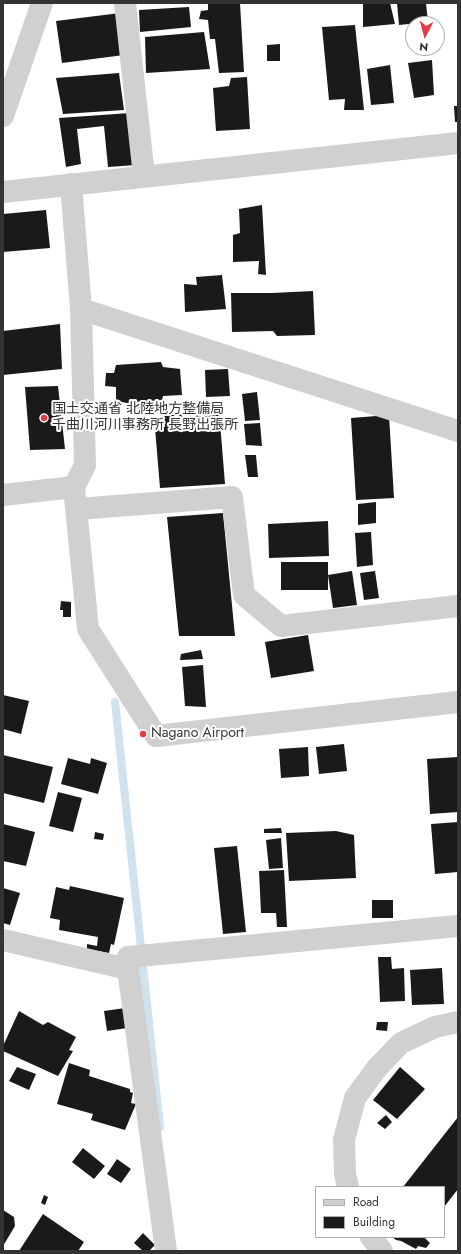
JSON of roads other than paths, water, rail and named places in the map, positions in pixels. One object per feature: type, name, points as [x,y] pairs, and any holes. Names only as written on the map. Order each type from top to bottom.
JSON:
[{"type":"street","points":[[3,116],[42,3]]},
{"type":"street","points":[[125,3],[144,176]]},
{"type":"street","points":[[3,192],[458,143]]},
{"type":"street","points":[[71,184],[81,309],[85,464],[74,487],[88,629],[156,736],[458,702]]},
{"type":"street","points":[[81,309],[458,431]]},
{"type":"street","points":[[3,495],[74,487]]},
{"type":"street","points":[[77,509],[232,497],[244,595],[281,626],[458,606]]},
{"type":"street","points":[[166,1251],[128,969],[128,957],[458,926]]},
{"type":"street","points":[[3,940],[128,969]]},
{"type":"street","points":[[348,1186],[345,1174],[344,1140],[355,1098],[377,1068],[401,1043],[435,1027],[458,1022]]},
{"type":"street","points":[[372,1238],[382,1251]]},
{"type":"waterway","points":[[115,702],[160,1127]]},
{"type":"place","name":"国土交通省 北陸地方整備局 千曲川河川事務所 長野出張所","points":[[44,418]]},
{"type":"place","name":"Nagano Airport","points":[[143,734]]}]
